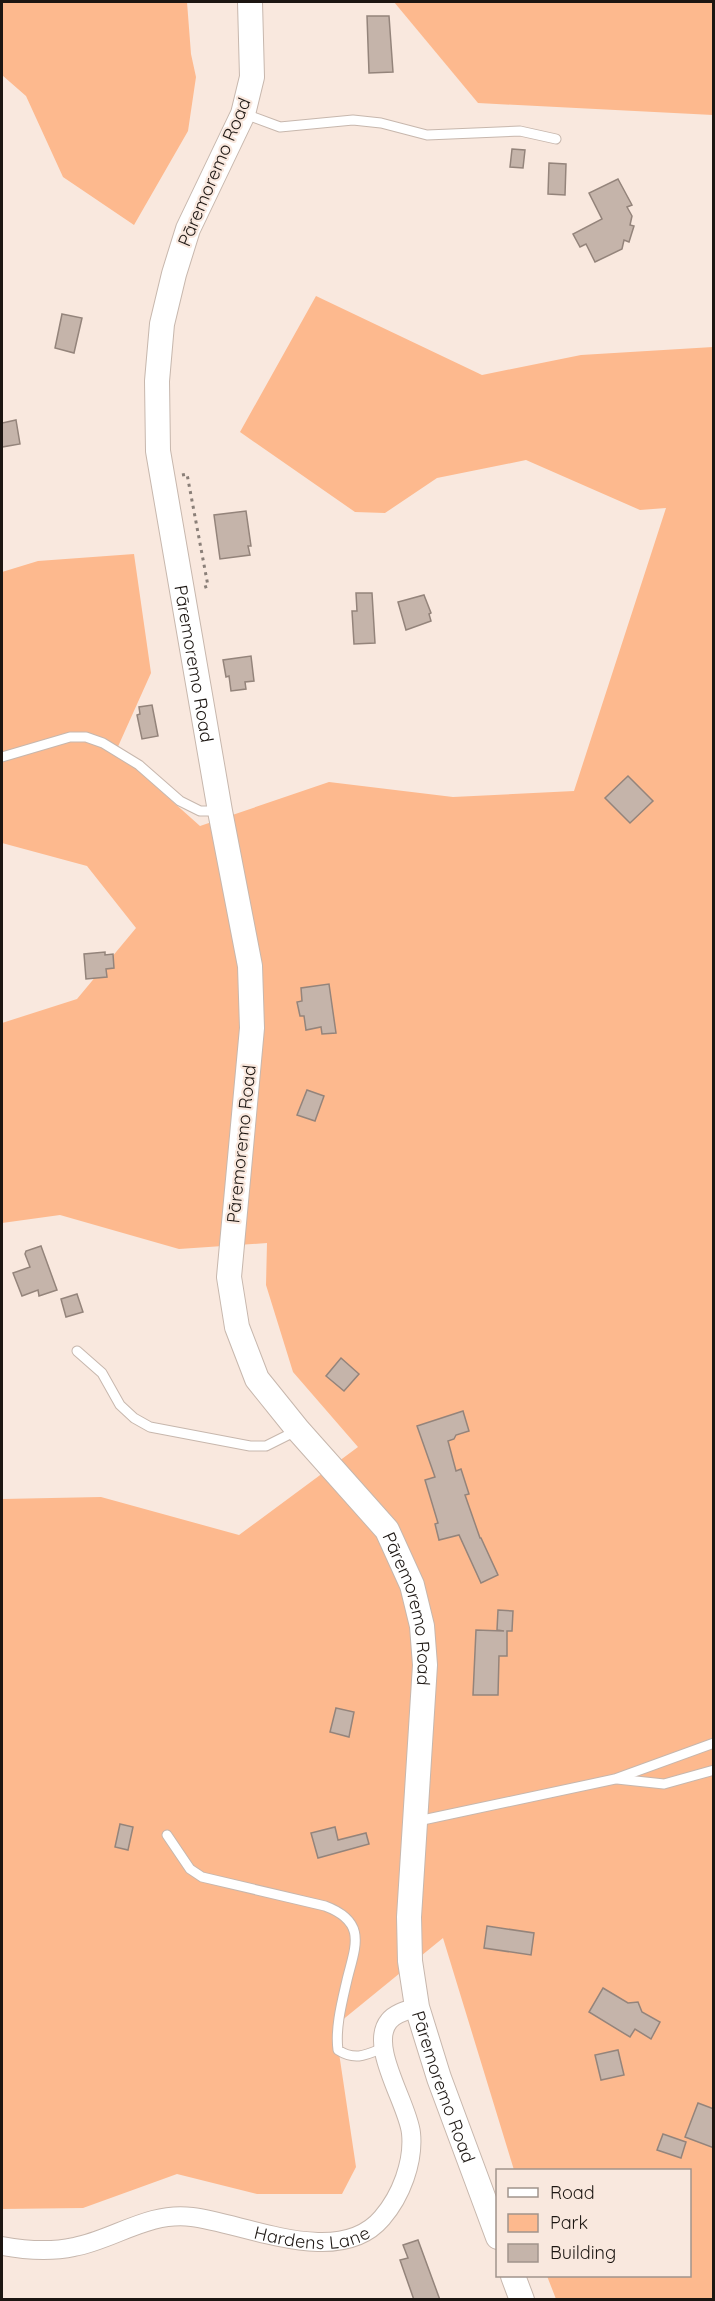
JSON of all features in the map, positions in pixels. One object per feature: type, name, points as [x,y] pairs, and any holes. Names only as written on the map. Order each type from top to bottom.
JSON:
[{"type":"street","name":"Pāremoremo Road","points":[[250,2],[252,77],[243,114],[188,229],[177,263],[162,324],[157,381],[158,451],[220,811],[250,966],[252,1028],[229,1277],[237,1327],[257,1379],[298,1430],[387,1530],[412,1585],[422,1626],[425,1665],[408,1940],[417,2007],[439,2078],[496,2232]]},
{"type":"street","points":[[383,2048],[385,2028],[389,2020],[395,2015],[417,2007]]},
{"type":"street","name":"Hardens Lane","points":[[2,2246],[23,2250],[74,2247],[153,2220],[190,2216],[304,2241],[332,2242],[357,2236],[381,2219],[398,2196],[408,2164],[411,2133],[383,2048]]},
{"type":"street","points":[[513,2277],[522,2300]]},
{"type":"lane","points":[[243,114],[280,127],[352,120],[381,123],[427,135],[520,131],[556,139]]},
{"type":"lane","points":[[2,757],[70,737],[86,737],[103,743],[139,765],[180,801],[200,812],[220,811]]},
{"type":"lane","points":[[77,1351],[102,1372],[120,1405],[134,1418],[150,1427],[250,1446],[266,1446],[298,1430]]},
{"type":"lane","points":[[415,1821],[615,1779],[714,1743]]},
{"type":"lane","points":[[615,1779],[664,1784],[714,1770]]},
{"type":"lane","points":[[167,1836],[190,1869],[202,1877],[325,1906],[337,1911],[347,1919],[354,1930],[356,1951],[341,2011],[338,2050],[348,2057],[364,2055],[383,2048]]},
{"type":"green space","points":[[2,2],[187,2],[191,54],[196,77],[188,131],[134,225],[63,177],[26,96],[2,75]]},
{"type":"green space","points":[[394,2],[713,2],[713,115],[478,103]]},
{"type":"green space","points":[[316,296],[482,375],[581,355],[713,347],[713,2299],[556,2299],[547,2277],[691,2277],[691,2169],[514,2169],[443,1938],[335,2026],[356,2167],[342,2194],[257,2194],[177,2174],[83,2208],[2,2209],[2,1499],[101,1497],[239,1535],[358,1447],[293,1372],[266,1285],[267,1243],[179,1249],[60,1215],[2,1223],[2,1023],[77,999],[136,928],[87,866],[2,843],[2,572],[38,561],[134,554],[151,673],[116,751],[200,826],[329,782],[453,797],[574,791],[666,508],[640,510],[526,460],[437,478],[385,513],[355,512],[240,432]]},
{"type":"building","points":[[367,16],[389,16],[393,72],[369,73]]},
{"type":"building","points":[[512,149],[525,150],[523,168],[510,167]]},
{"type":"building","points":[[549,163],[566,164],[565,195],[548,194]]},
{"type":"building","points":[[618,179],[632,205],[627,207],[632,216],[630,225],[634,226],[629,242],[624,240],[622,249],[595,262],[586,244],[580,247],[573,234],[602,219],[589,193]]},
{"type":"building","points":[[62,314],[82,318],[74,353],[55,348]]},
{"type":"building","points":[[16,420],[20,444],[2,447],[2,423]]},
{"type":"building","points":[[246,511],[251,546],[248,546],[250,555],[220,559],[214,515]]},
{"type":"building","points":[[356,593],[372,593],[375,643],[354,644],[352,611],[357,611]]},
{"type":"building","points":[[424,595],[431,613],[429,614],[431,621],[406,630],[398,602]]},
{"type":"building","points":[[251,656],[254,681],[245,682],[246,689],[231,691],[229,676],[226,677],[223,660]]},
{"type":"building","points":[[152,705],[158,736],[142,739],[137,715],[140,714],[139,707]]},
{"type":"building","points":[[628,776],[653,801],[630,823],[605,798]]},
{"type":"building","points":[[105,952],[105,955],[113,954],[114,968],[106,969],[107,977],[86,979],[84,954]]},
{"type":"building","points":[[329,984],[336,1033],[322,1034],[321,1027],[306,1030],[304,1016],[300,1016],[297,1002],[302,1001],[301,988]]},
{"type":"building","points":[[307,1090],[324,1096],[315,1121],[297,1115]]},
{"type":"building","points":[[41,1246],[57,1290],[39,1296],[38,1290],[22,1296],[13,1273],[30,1267],[26,1251]]},
{"type":"building","points":[[77,1294],[83,1312],[66,1317],[61,1299]]},
{"type":"building","points":[[341,1358],[359,1374],[344,1391],[326,1376]]},
{"type":"building","points":[[463,1411],[469,1431],[456,1435],[454,1439],[448,1441],[456,1471],[461,1469],[469,1494],[465,1495],[480,1538],[498,1575],[481,1583],[459,1535],[439,1540],[435,1524],[438,1523],[425,1480],[435,1477],[417,1426]]},
{"type":"building","points":[[498,1610],[513,1611],[512,1631],[507,1631],[507,1656],[499,1656],[498,1695],[473,1695],[476,1630],[504,1631],[497,1630]]},
{"type":"building","points":[[336,1708],[354,1712],[349,1737],[330,1732]]},
{"type":"building","points":[[120,1824],[133,1827],[128,1850],[115,1847]]},
{"type":"building","points":[[335,1827],[338,1840],[366,1833],[369,1844],[318,1858],[311,1833]]},
{"type":"building","points":[[487,1926],[534,1933],[531,1955],[484,1948]]},
{"type":"building","points":[[603,1988],[628,2003],[638,2002],[642,2012],[660,2022],[651,2039],[635,2029],[630,2037],[589,2012]]},
{"type":"building","points":[[618,2050],[624,2075],[601,2080],[595,2055]]},
{"type":"building","points":[[698,2103],[714,2109],[714,2148],[685,2137]]},
{"type":"building","points":[[663,2134],[686,2142],[681,2158],[657,2150]]},
{"type":"building","points":[[418,2240],[440,2300],[414,2300],[400,2260],[408,2258],[403,2245]]}]
